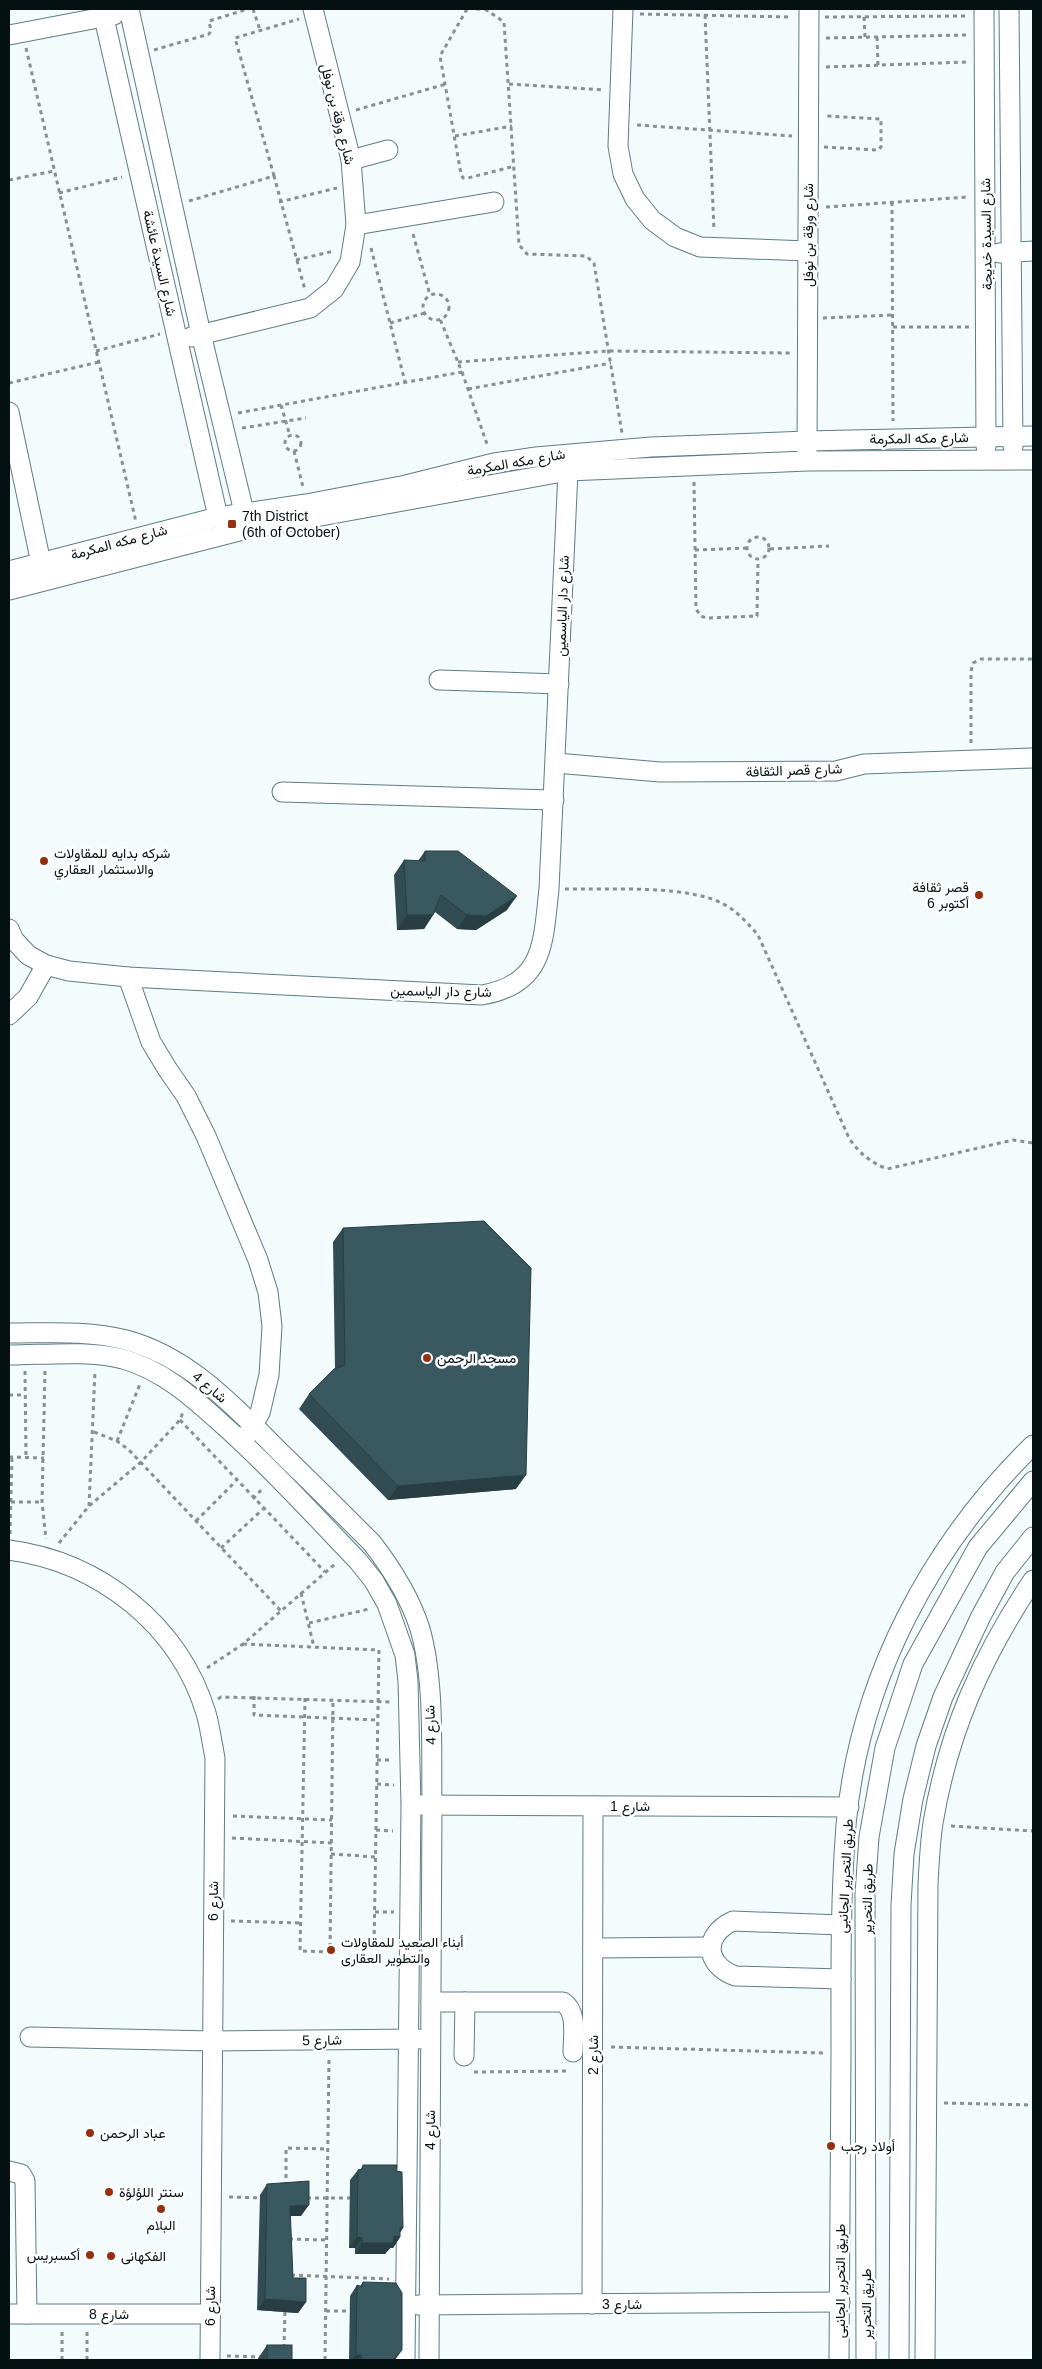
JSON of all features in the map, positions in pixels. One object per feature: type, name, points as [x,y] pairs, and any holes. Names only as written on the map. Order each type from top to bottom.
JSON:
[{"type":"street","points":[[622,9],[618,146],[623,174],[635,199],[652,220],[675,237],[700,247],[808,250]]},
{"type":"street","name":"شارع ورقة بن نوفل","points":[[807,461],[809,9]]},
{"type":"street","name":"شارع السيدة خديجة","points":[[984,9],[987,327],[986,459]]},
{"type":"street","name":"شارع السيدة خديجة","points":[[1009,9],[1014,459]]},
{"type":"street","name":"شارع السيدة عائشة","points":[[130,10],[201,334],[244,512]]},
{"type":"street","points":[[16,34],[103,13],[130,10]]},
{"type":"street","name":"شارع ورقة بن نوفل","points":[[176,335],[201,334],[310,308],[323,299],[339,282],[350,262],[361,224],[353,184],[351,160],[341,115],[313,12]]},
{"type":"street","name":"شارع السيدة عائشة","points":[[103,13],[218,517]]},
{"type":"street","points":[[351,160],[388,150]]},
{"type":"street","points":[[361,224],[494,202]]},
{"type":"street","points":[[986,254],[1033,251]]},
{"type":"street","points":[[9,412],[41,562]]},
{"type":"street","name":"شارع مكه المكرمة","points":[[9,571],[218,517],[306,504],[406,485],[494,463],[574,452],[893,438],[1033,436]]},
{"type":"street","name":"شارع مكه المكرمة","points":[[9,590],[243,530],[568,471],[807,461],[1033,460]]},
{"type":"street","name":"شارع دار الياسمين","points":[[9,929],[14,940],[28,955],[46,965],[69,970],[128,977],[482,995],[501,992],[518,983],[532,970],[541,953],[549,889],[568,471]]},
{"type":"street","points":[[439,680],[559,684]]},
{"type":"street","name":"شارع قصر الثقافة","points":[[556,763],[680,772],[836,771],[864,764],[1033,758]]},
{"type":"street","points":[[282,792],[554,800]]},
{"type":"street","points":[[9,1015],[28,997],[46,965]]},
{"type":"street","points":[[128,977],[151,1042],[186,1096],[206,1136],[258,1260],[268,1292],[272,1326],[265,1396],[254,1426],[242,1441]]},
{"type":"street","name":"شارع 4","points":[[9,1333],[101,1335],[149,1348],[193,1372],[254,1426],[372,1543],[387,1562],[411,1605],[425,1652],[430,1716],[432,1805],[429,2360]]},
{"type":"street","name":"شارع 4","points":[[17,1355],[95,1355],[121,1359],[147,1367],[170,1380],[242,1441],[358,1560],[374,1581],[387,1604],[404,1655],[409,1703],[411,1805],[405,2360]]},
{"type":"street","name":"طريق التحرير الجانبى","points":[[839,2360],[841,1925],[848,1807],[854,1769],[867,1714],[886,1661],[918,1595],[969,1515],[1006,1472],[1033,1446]]},
{"type":"street","name":"طريق التحرير","points":[[866,2360],[865,1894],[869,1837],[885,1748],[913,1664],[978,1547],[1033,1481]]},
{"type":"street","points":[[899,2360],[901,1906],[904,1854],[912,1799],[926,1746],[943,1697],[981,1616],[1005,1572],[1033,1536]]},
{"type":"street","name":"شارع 6","points":[[9,1550],[48,1558],[94,1577],[132,1602],[164,1634],[189,1671],[206,1713],[215,1758],[210,2358]]},
{"type":"street","points":[[925,2360],[925,2103],[928,1884],[933,1825],[951,1745],[969,1693],[989,1651],[1033,1580]]},
{"type":"street","points":[[918,1595],[950,1598]]},
{"type":"street","name":"شارع 1","points":[[411,1805],[848,1807]]},
{"type":"street","name":"شارع 2","points":[[592,2304],[593,1806]]},
{"type":"street","points":[[841,1925],[733,1921],[722,1926],[714,1935],[711,1947],[714,1960],[722,1971],[735,1976],[841,1979]]},
{"type":"street","points":[[593,1948],[711,1947]]},
{"type":"street","points":[[841,1960],[866,1960]]},
{"type":"street","points":[[431,2002],[563,2002],[568,2006],[573,2015],[573,2052]]},
{"type":"street","points":[[465,2002],[466,2064]]},
{"type":"street","name":"شارع 5","points":[[30,2037],[212,2041],[431,2038]]},
{"type":"street","points":[[9,2171],[21,2174],[25,2181],[18,2314]]},
{"type":"street","name":"شارع 3","points":[[405,2306],[840,2302]]},
{"type":"street","name":"شارع 8","points":[[18,2314],[210,2314]]},
{"type":"path","points":[[139,55],[209,34],[211,31],[209,21],[248,9]]},
{"type":"path","points":[[254,9],[260,30]]},
{"type":"path","points":[[467,9],[440,56],[463,178],[515,166]]},
{"type":"path","points":[[476,9],[483,9],[504,22],[519,246],[527,254],[586,256],[594,263],[624,449]]},
{"type":"path","points":[[310,308],[235,39],[313,12]]},
{"type":"path","points":[[705,15],[715,248]]},
{"type":"path","points":[[864,16],[865,38]]},
{"type":"path","points":[[16,34],[60,193],[139,537]]},
{"type":"path","points":[[808,38],[983,35]]},
{"type":"path","points":[[877,37],[878,66]]},
{"type":"path","points":[[808,68],[984,62]]},
{"type":"path","points":[[341,115],[446,84]]},
{"type":"path","points":[[509,84],[619,91]]},
{"type":"path","points":[[618,124],[710,130],[880,149],[882,121],[878,118],[808,116]]},
{"type":"path","points":[[455,136],[512,126]]},
{"type":"path","points":[[9,180],[54,171]]},
{"type":"path","points":[[60,193],[139,173]]},
{"type":"path","points":[[173,206],[274,176]]},
{"type":"path","points":[[279,202],[353,184]]},
{"type":"path","points":[[808,208],[985,195]]},
{"type":"path","points":[[892,202],[893,438]]},
{"type":"path","points":[[408,216],[430,295]]},
{"type":"path","points":[[361,224],[405,382]]},
{"type":"path","points":[[296,260],[354,247]]},
{"type":"path","points":[[439,294],[448,300],[448,312],[440,319],[434,320],[425,313],[424,301],[430,295],[439,294]]},
{"type":"path","points":[[390,324],[425,313]]},
{"type":"path","points":[[808,319],[893,316]]},
{"type":"path","points":[[440,319],[462,372],[494,463]]},
{"type":"path","points":[[893,328],[987,327]]},
{"type":"path","points":[[96,351],[176,335]]},
{"type":"path","points":[[458,362],[608,351],[808,353]]},
{"type":"path","points":[[9,383],[99,362]]},
{"type":"path","points":[[468,389],[611,363]]},
{"type":"path","points":[[222,423],[281,405],[462,372]]},
{"type":"path","points":[[281,405],[290,436]]},
{"type":"path","points":[[222,423],[286,421],[306,418]]},
{"type":"path","points":[[290,436],[296,436],[300,441],[300,447],[294,451],[290,451],[285,446],[284,442],[290,436]]},
{"type":"path","points":[[294,451],[306,504]]},
{"type":"path","points":[[694,466],[696,609],[701,616],[706,618],[757,616],[758,560]]},
{"type":"path","points":[[758,560],[750,556],[747,548],[750,540],[759,537],[766,540],[770,549]]},
{"type":"path","points":[[770,549],[829,546]]},
{"type":"path","points":[[695,550],[747,548]]},
{"type":"path","points":[[758,560],[766,556],[770,549]]},
{"type":"path","points":[[971,761],[970,672],[973,663],[981,659],[1033,659]]},
{"type":"path","points":[[549,889],[688,892],[709,897],[728,906],[744,919],[758,935],[849,1138],[865,1158],[876,1165],[887,1169],[1013,1140],[1033,1143]]},
{"type":"path","points":[[17,1355],[26,1395],[26,1458]]},
{"type":"path","points":[[46,1355],[42,1502],[48,1558]]},
{"type":"path","points":[[89,1506],[94,1432],[95,1355]]},
{"type":"path","points":[[117,1441],[147,1367]]},
{"type":"path","points":[[9,1395],[26,1395]]},
{"type":"path","points":[[48,1558],[89,1506],[141,1462],[180,1420],[191,1396]]},
{"type":"path","points":[[180,1420],[236,1481],[325,1572]]},
{"type":"path","points":[[94,1432],[117,1441],[141,1462],[281,1611]]},
{"type":"path","points":[[9,1550],[10,1457],[44,1458]]},
{"type":"path","points":[[196,1521],[236,1481]]},
{"type":"path","points":[[11,1502],[42,1502]]},
{"type":"path","points":[[221,1548],[263,1509]]},
{"type":"path","points":[[189,1671],[207,1668],[243,1644],[325,1572],[343,1560],[358,1560]]},
{"type":"path","points":[[301,1593],[314,1647]]},
{"type":"path","points":[[308,1623],[387,1604]]},
{"type":"path","points":[[243,1644],[379,1650],[404,1655]]},
{"type":"path","points":[[379,1650],[374,1946],[410,1946]]},
{"type":"path","points":[[206,1713],[210,1705],[221,1696],[409,1703]]},
{"type":"path","points":[[254,1696],[254,1715],[378,1720]]},
{"type":"path","points":[[305,1698],[300,1951],[330,1952],[333,1700]]},
{"type":"path","points":[[214,1815],[332,1820]]},
{"type":"path","points":[[933,1825],[1033,1831]]},
{"type":"path","points":[[214,1838],[332,1842]]},
{"type":"path","points":[[331,1854],[376,1856]]},
{"type":"path","points":[[213,1920],[300,1923]]},
{"type":"path","points":[[326,2360],[329,2040]]},
{"type":"path","points":[[593,2046],[841,2054]]},
{"type":"path","points":[[466,2064],[593,2071]]},
{"type":"path","points":[[925,2103],[1033,2105]]},
{"type":"path","points":[[286,2188],[286,2148],[328,2149]]},
{"type":"path","points":[[211,2197],[267,2198]]},
{"type":"path","points":[[302,2198],[357,2198]]},
{"type":"path","points":[[285,2246],[285,2238],[327,2240]]},
{"type":"path","points":[[285,2275],[405,2279]]},
{"type":"path","points":[[284,2358],[285,2308]]},
{"type":"path","points":[[326,2311],[356,2311]]},
{"type":"path","points":[[87,2360],[88,2314]]},
{"type":"path","points":[[62,2325],[62,2360]]},
{"type":"path","points":[[210,2358],[266,2357]]},
{"type":"building","points":[[425,851],[458,851],[517,896],[486,916],[467,915],[441,895],[433,915],[407,915],[404,860],[425,861]]},
{"type":"building","name":"مسجد الرحمن","points":[[484,1221],[531,1268],[526,1475],[398,1486],[309,1394],[334,1369],[345,1365],[343,1228]]},
{"type":"building","points":[[363,2165],[397,2165],[396,2171],[402,2172],[403,2228],[400,2228],[400,2237],[394,2236],[393,2243],[362,2243],[362,2238],[357,2237],[358,2170],[362,2169]]},
{"type":"building","points":[[309,2181],[309,2205],[290,2206],[293,2278],[306,2278],[306,2302],[265,2299],[267,2184]]},
{"type":"building","points":[[363,2282],[396,2283],[402,2293],[402,2350],[393,2360],[362,2360],[361,2355],[356,2355],[357,2285],[362,2287]]},
{"type":"building","points":[[267,2345],[292,2345],[292,2360],[267,2360]]},
{"type":"place","name":"7th District (6th of October)","points":[[232,524]]},
{"type":"place","name":"شركه بدايه للمقاولات والاستثمار العقاري","points":[[44,861]]},
{"type":"place","name":"قصر ثقافة 6 أكتوبر","points":[[979,895]]},
{"type":"place","name":"مسجد الرحمن","points":[[427,1358]]},
{"type":"place","name":"أبناء الصعيد للمقاولات والتطوير العقارى","points":[[331,1950]]},
{"type":"place","name":"عباد الرحمن","points":[[90,2133]]},
{"type":"place","name":"أولاد رجب","points":[[831,2146]]},
{"type":"place","name":"سنتر اللؤلؤة","points":[[109,2192]]},
{"type":"place","name":"البلام","points":[[161,2209]]},
{"type":"place","name":"أكسبريس","points":[[90,2255]]},
{"type":"place","name":"الفكهانى","points":[[111,2256]]}]
